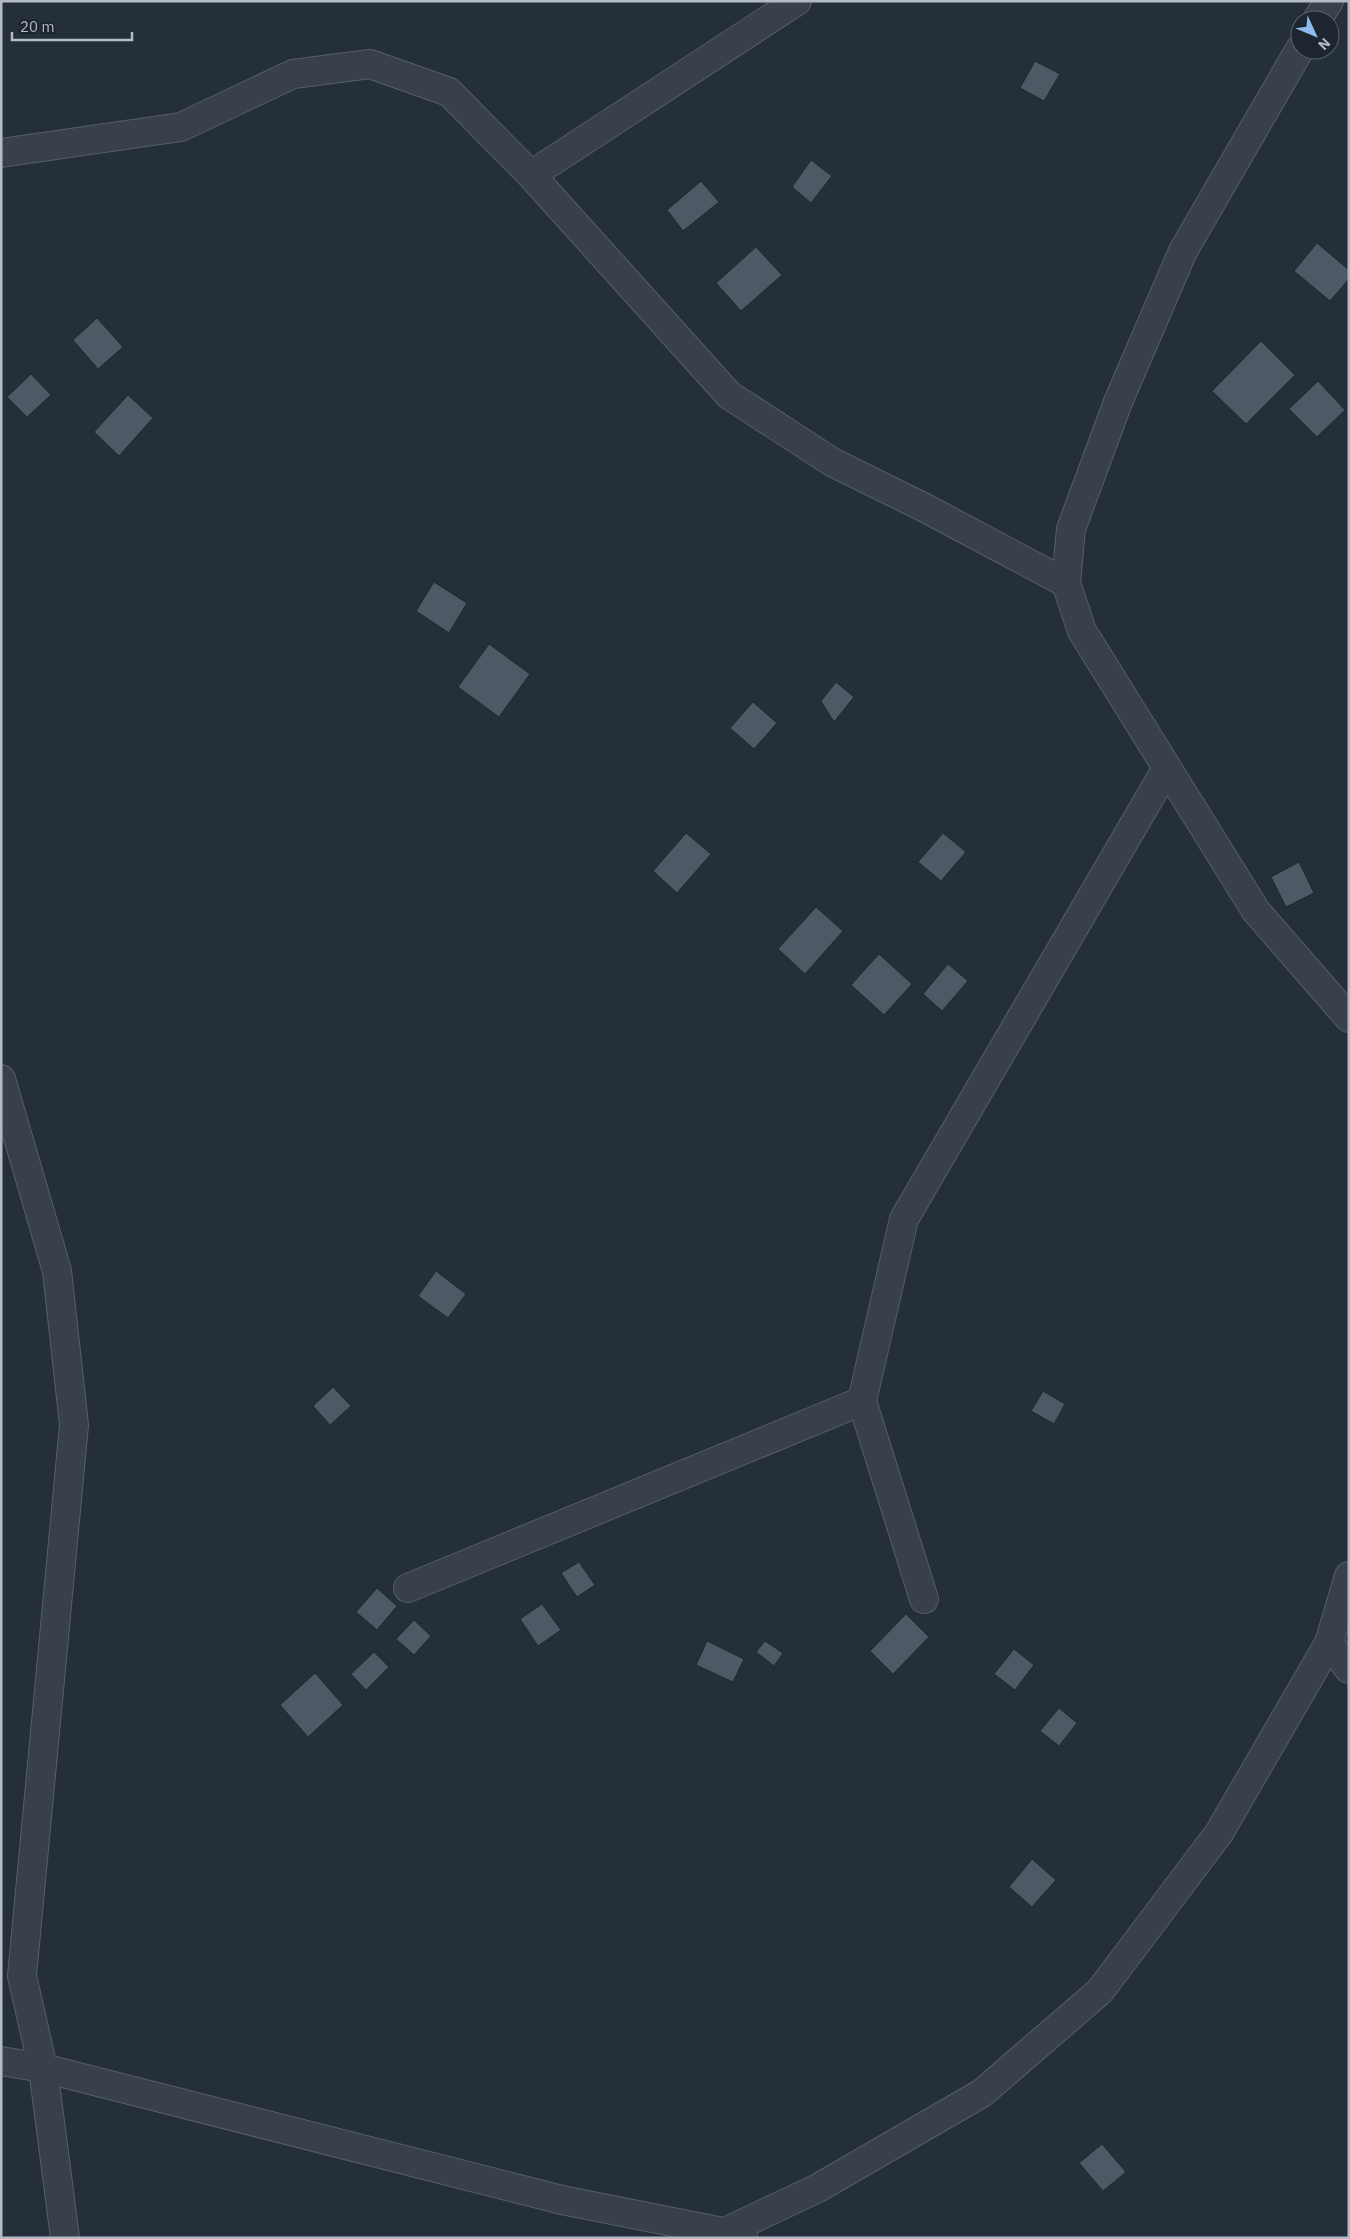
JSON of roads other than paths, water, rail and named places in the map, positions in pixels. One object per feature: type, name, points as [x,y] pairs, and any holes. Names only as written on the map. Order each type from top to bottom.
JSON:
[{"type":"street","points":[[531,175],[797,1]]},
{"type":"street","points":[[1294,60],[1183,251],[1118,402],[1071,529],[1066,582],[1082,631],[1256,911],[1349,1018]]},
{"type":"street","points":[[1,153],[181,127],[294,74],[370,64],[449,92],[531,175],[730,395],[832,462],[928,509],[1066,582]]},
{"type":"street","points":[[924,1600],[862,1401],[904,1219],[1167,768]]},
{"type":"street","points":[[1,1079],[57,1271],[74,1425],[22,1976],[43,2068],[65,2238]]},
{"type":"street","points":[[408,1588],[862,1401]]},
{"type":"street","points":[[725,2232],[818,2188],[982,2094],[1100,1991],[1219,1833],[1329,1643],[1349,1576]]},
{"type":"street","points":[[1329,1643],[1349,1669]]},
{"type":"street","points":[[1,2061],[43,2068],[562,2200],[752,2238]]}]
